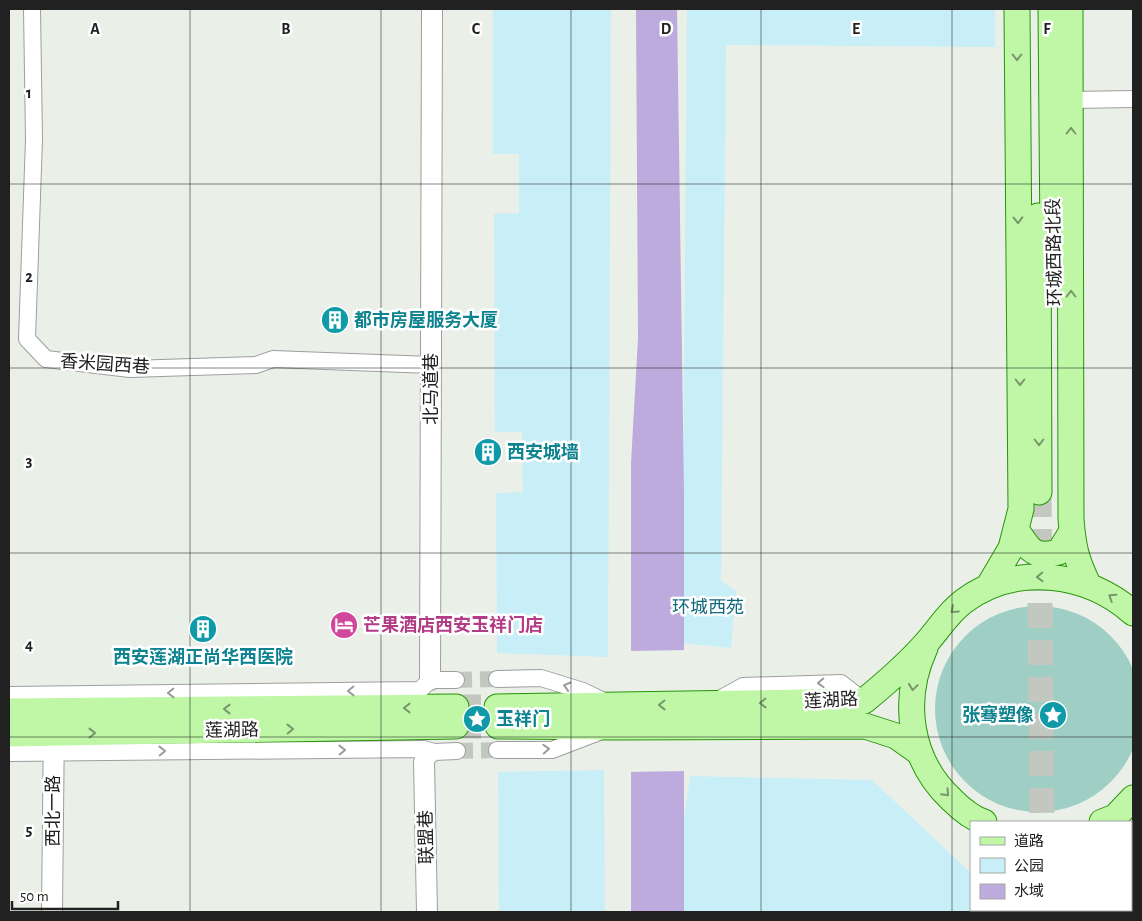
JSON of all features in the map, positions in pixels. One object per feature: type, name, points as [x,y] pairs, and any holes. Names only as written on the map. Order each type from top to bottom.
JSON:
[{"type":"main road","points":[[988,587],[1011,548],[1021,509],[1017,9]]},
{"type":"main road","name":"环城西路北段","points":[[1036,9],[1048,494],[1051,9]]},
{"type":"main road","points":[[1070,9],[1072,530],[1077,562],[1088,584]]},
{"type":"main road","points":[[1016,529],[1024,543],[1035,553],[1047,555],[1059,552],[1072,530]]},
{"type":"main road","points":[[980,821],[961,808],[944,793],[930,774],[920,753],[913,730],[912,684],[918,662],[928,641],[944,619],[964,601],[988,587],[1020,578],[1055,576],[1088,584],[1108,594],[1133,613]]},
{"type":"main road","name":"莲湖路","points":[[711,715],[853,701],[894,676],[928,641]]},
{"type":"main road","points":[[853,701],[849,713],[853,726]]},
{"type":"main road","name":"莲湖路","points":[[9,711],[54,732]]},
{"type":"main road","points":[[497,728],[612,716],[711,715]]},
{"type":"main road","name":"莲湖路","points":[[711,715],[853,726],[896,736],[920,753]]},
{"type":"main road","name":"莲湖路","points":[[9,734],[456,717]]},
{"type":"street","name":"香米园西巷","points":[[32,9],[34,139],[27,339],[46,359],[130,368],[256,364],[273,359],[431,365]]},
{"type":"street","name":"北马道巷","points":[[430,680],[432,9]]},
{"type":"street","points":[[1071,100],[1133,99]]},
{"type":"street","points":[[497,679],[541,678],[582,691],[612,716]]},
{"type":"street","points":[[9,695],[420,690],[430,680],[456,680]]},
{"type":"street","points":[[9,753],[54,732],[424,749],[429,757],[457,751]]},
{"type":"street","name":"西北一路","points":[[52,912],[54,732]]},
{"type":"street","name":"联盟巷","points":[[427,912],[429,757]]},
{"type":"shaded area","points":[[1028,606],[1048,606],[1078,613],[1104,629],[1118,643],[1134,669],[1141,699],[1141,719],[1134,749],[1118,775],[1104,789],[1078,805],[1048,812],[1028,812],[998,805],[972,789],[958,775],[942,749],[935,719],[935,699],[942,669],[958,643],[972,629],[998,613]]},
{"type":"green space","points":[[493,9],[611,9],[608,657],[497,653],[496,493],[523,492],[522,432],[495,432],[494,214],[519,213],[519,154],[493,154]]},
{"type":"green space","name":"环城西苑","points":[[687,9],[995,9],[995,47],[726,45],[721,581],[736,591],[731,648],[682,643]]},
{"type":"green space","points":[[604,770],[605,912],[499,912],[498,772]]},
{"type":"green space","points":[[690,776],[872,780],[970,872],[970,911],[1001,912],[684,912],[684,819]]},
{"type":"water","points":[[636,9],[677,9],[684,491],[684,912],[631,912],[631,463],[638,338]]},
{"type":"pier","points":[[687,650],[687,771],[627,772],[628,651]]},
{"type":"tunnel","points":[[1039,492],[1042,821]]},
{"type":"tunnel","points":[[456,680],[497,679]]},
{"type":"tunnel","points":[[456,707],[497,707]]},
{"type":"tunnel","points":[[456,726],[498,726]]},
{"type":"tunnel","points":[[457,751],[497,750]]},
{"type":"place","name":"都市房屋服务大厦","points":[[335,320]]},
{"type":"place","name":"西安城墙","points":[[488,452]]},
{"type":"place","name":"芒果酒店西安玉祥门店","points":[[344,625]]},
{"type":"place","name":"西安莲湖正尚华西医院","points":[[203,629]]},
{"type":"place","name":"张骞塑像","points":[[1053,715]]},
{"type":"place","name":"玉祥门","points":[[477,719]]}]
